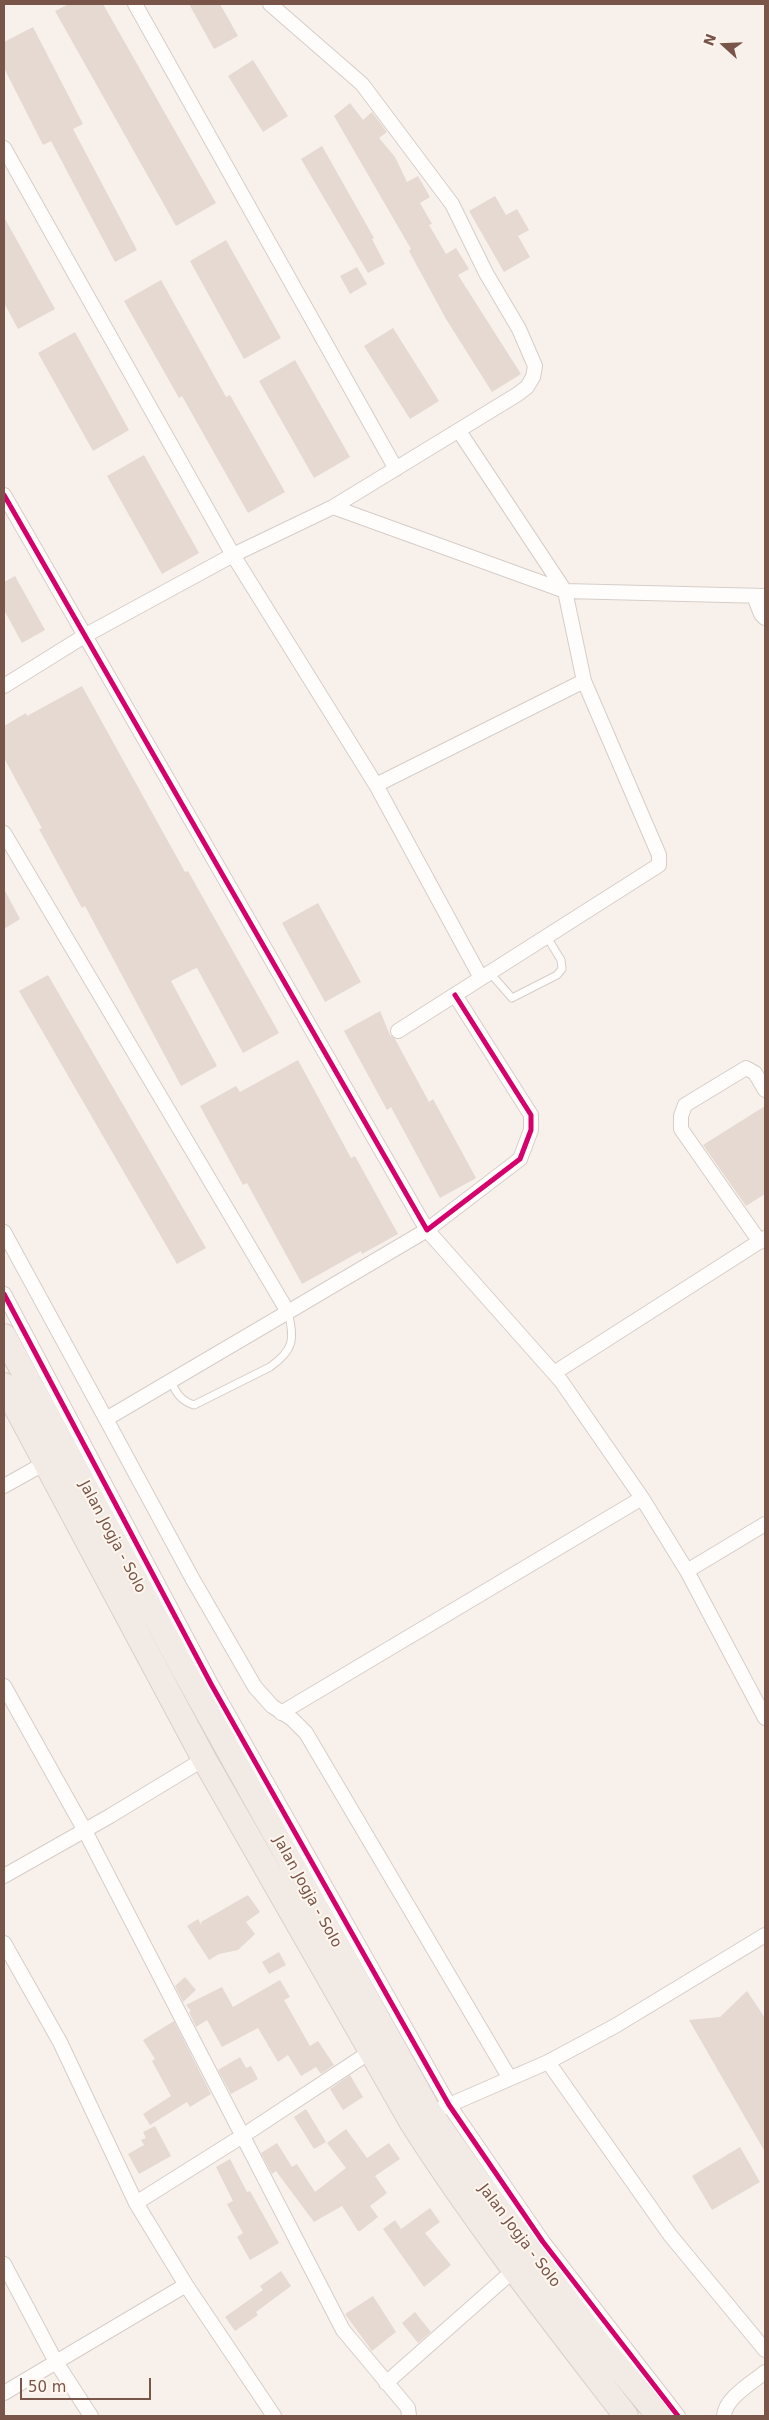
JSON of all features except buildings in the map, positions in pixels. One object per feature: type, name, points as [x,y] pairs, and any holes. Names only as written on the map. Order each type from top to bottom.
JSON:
[{"type":"highway","name":"Jalan Jogja - Solo","points":[[4,1336],[230,1736],[431,2114],[479,2183],[589,2329],[659,2416]]},
{"type":"highway","name":"Jalan Jogja - Solo","points":[[4,1385],[47,1462],[204,1759],[373,2050],[431,2114],[437,2162],[514,2270],[626,2416]]},
{"type":"street","points":[[135,4],[396,469]]},
{"type":"street","points":[[4,686],[86,635],[233,555],[333,508],[518,394],[527,387],[533,377],[535,366],[519,330],[486,273],[452,204],[362,84],[270,4]]},
{"type":"street","points":[[4,148],[233,555],[376,785],[486,976]]},
{"type":"street","points":[[398,1031],[657,867],[660,860],[584,681],[566,591],[459,431]]},
{"type":"street","points":[[4,495],[427,1230],[554,1373],[642,1498],[687,1571],[763,1709]]},
{"type":"street","points":[[333,508],[566,591],[760,596],[761,614],[765,618]]},
{"type":"street","points":[[376,785],[584,681]]},
{"type":"street","points":[[4,833],[288,1312]]},
{"type":"street","points":[[106,1420],[427,1230],[520,1159],[531,1130],[531,1115],[455,995]]},
{"type":"street","points":[[554,1373],[762,1240],[681,1129],[681,1116],[685,1105],[746,1068],[755,1073],[765,1090]]},
{"type":"street","points":[[4,1232],[192,1578],[255,1687],[272,1706],[306,1733],[509,2077]]},
{"type":"street","points":[[4,1294],[230,1736]]},
{"type":"street","points":[[4,1486],[47,1462]]},
{"type":"street","points":[[281,1713],[642,1498]]},
{"type":"street","points":[[687,1571],[765,1524]]},
{"type":"street","points":[[4,1686],[84,1829],[343,2330],[408,2408],[409,2416]]},
{"type":"street","points":[[4,1876],[110,1816],[204,1759]]},
{"type":"street","points":[[678,2416],[543,2242],[431,2114],[509,2077],[548,2062],[615,2026],[765,1934]]},
{"type":"street","points":[[4,1943],[60,2042],[136,2203],[186,2285],[274,2416]]},
{"type":"street","points":[[136,2203],[244,2136],[373,2050]]},
{"type":"street","points":[[548,2062],[670,2235],[765,2350]]},
{"type":"street","points":[[4,2264],[56,2362],[91,2416]]},
{"type":"street","points":[[386,2383],[514,2270]]},
{"type":"street","points":[[4,2393],[186,2285]]},
{"type":"street","points":[[724,2416],[726,2408],[733,2399],[765,2372]]},
{"type":"lane","points":[[486,976],[512,998],[557,975],[562,969],[561,960],[546,937]]},
{"type":"lane","points":[[171,1381],[184,1403],[194,1405],[270,1367],[282,1359],[291,1344],[293,1332],[288,1312]]},
{"type":"cycle path","points":[[4,495],[427,1230],[520,1159],[531,1130],[531,1115],[455,995]]},
{"type":"cycle path","points":[[4,1294],[211,1684],[449,2105],[543,2242],[678,2416]]}]
